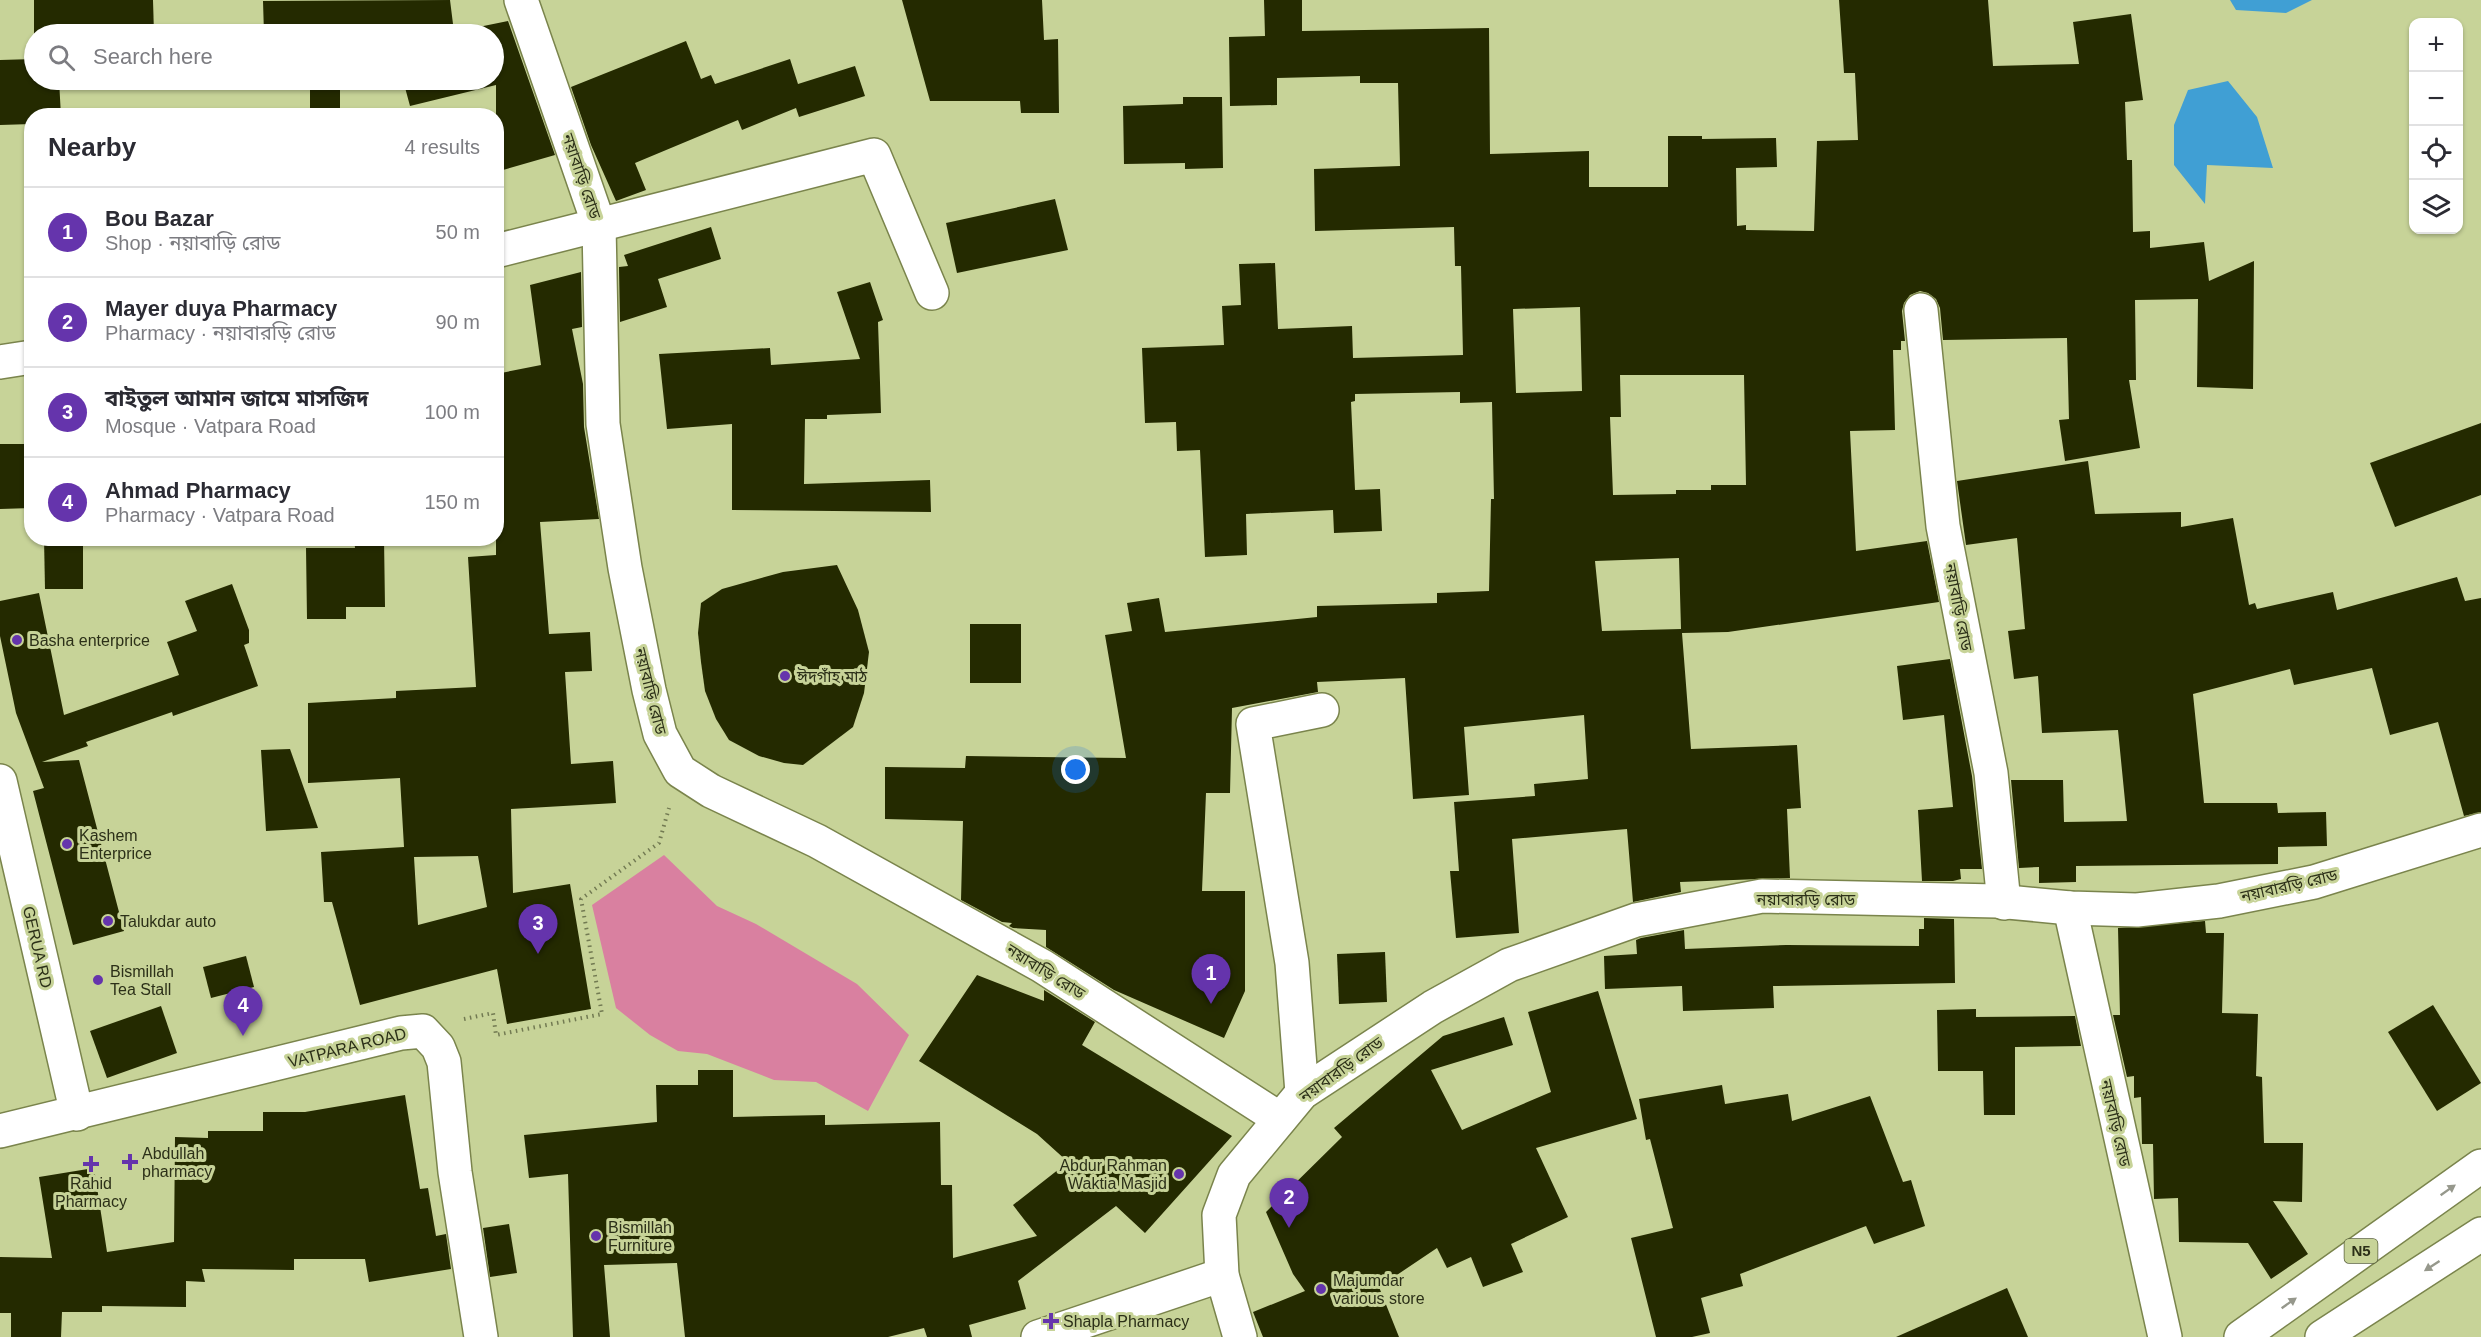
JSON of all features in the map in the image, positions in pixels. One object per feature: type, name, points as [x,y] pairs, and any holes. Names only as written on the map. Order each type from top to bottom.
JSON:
[{"type":"main road","name":"নয়াবাড়ি রোড","points":[[521,0],[599,225],[603,424],[625,568],[649,690],[660,735],[680,771],[711,790],[817,841],[1042,966],[1280,1119]]},
{"type":"main road","points":[[504,249],[874,155],[932,293]]},
{"type":"main road","name":"নয়াবাড়ি রোড","points":[[1921,310],[1943,526],[1991,773],[2004,903]]},
{"type":"main road","points":[[0,362],[24,358]]},
{"type":"main road","points":[[1302,1093],[1293,963],[1253,724],[1322,710]]},
{"type":"main road","name":"GERUA RD","points":[[0,781],[77,1113]]},
{"type":"main road","name":"নয়াবারড়ি রোড","points":[[1222,1275],[1219,1215],[1234,1175],[1302,1093],[1433,1006],[1509,965],[1636,920],[1762,896],[1997,901],[2070,908],[2137,910],[2219,901],[2314,882],[2481,830]]},
{"type":"main road","name":"নয়াবাড়ি রোড","points":[[2070,908],[2165,1337]]},
{"type":"main road","name":"VATPARA ROAD","points":[[0,1131],[416,1030],[423,1031],[433,1041],[444,1062],[455,1172],[481,1337]]},
{"type":"main road","name":"N5","points":[[2241,1337],[2481,1166]]},
{"type":"main road","points":[[2322,1337],[2481,1234]]},
{"type":"main road","points":[[1038,1337],[1222,1275],[1240,1337]]},
{"type":"path","points":[[416,1030],[493,1013],[496,1035],[602,1014],[581,900],[658,843],[680,771]]},
{"type":"shaded area","points":[[664,855],[717,906],[756,924],[857,984],[909,1035],[868,1111],[816,1082],[774,1080],[707,1054],[678,1051],[650,1035],[616,1008],[592,905]]},
{"type":"water","points":[[2230,0],[2312,0],[2286,13],[2236,10]]},
{"type":"water","points":[[2228,81],[2257,117],[2273,168],[2207,165],[2205,204],[2174,165],[2174,125],[2188,90]]},
{"type":"building","points":[[34,0],[153,0],[154,24],[34,24]]},
{"type":"building","points":[[450,0],[453,24],[264,24],[263,1]]},
{"type":"building","points":[[902,0],[1042,0],[1044,40],[1058,39],[1059,113],[1021,113],[1020,101],[930,101]]},
{"type":"building","points":[[1264,0],[1302,0],[1302,31],[1489,28],[1490,154],[1589,151],[1589,187],[1668,187],[1668,136],[1702,136],[1702,139],[1776,138],[1777,167],[1736,168],[1737,226],[1746,225],[1746,230],[1814,231],[1817,141],[1858,140],[1855,73],[1844,73],[1839,0],[1988,0],[1993,66],[2079,64],[2073,22],[2131,14],[2143,100],[2125,102],[2127,160],[2132,160],[2133,232],[2150,231],[2150,248],[2204,242],[2209,281],[2254,261],[2253,389],[2197,387],[2198,299],[2135,300],[2136,380],[2129,380],[2140,448],[2065,461],[2059,420],[2069,419],[2067,338],[1943,340],[1940,308],[1936,299],[1920,291],[1910,295],[1902,311],[1905,341],[1901,341],[1901,350],[1893,350],[1895,430],[1850,431],[1856,551],[1927,541],[1939,602],[1728,632],[1682,633],[1691,749],[1797,745],[1801,808],[1787,809],[1790,878],[1680,882],[1681,892],[1633,902],[1627,829],[1512,839],[1519,933],[1456,938],[1450,871],[1459,871],[1454,802],[1535,796],[1534,784],[1588,779],[1584,715],[1464,727],[1469,795],[1413,799],[1405,678],[1317,682],[1318,692],[1232,708],[1230,793],[1206,793],[1202,891],[1245,891],[1245,991],[1224,1038],[1114,990],[1046,947],[1046,930],[1013,928],[1009,926],[1012,923],[1002,922],[961,900],[963,821],[885,819],[885,767],[965,768],[966,756],[1126,758],[1105,635],[1132,631],[1127,603],[1159,598],[1165,632],[1317,617],[1317,606],[1437,603],[1437,593],[1489,591],[1491,499],[1494,499],[1492,402],[1460,403],[1460,392],[1355,394],[1355,401],[1351,402],[1355,490],[1380,489],[1382,531],[1334,533],[1333,510],[1246,514],[1247,555],[1205,557],[1200,450],[1177,451],[1176,422],[1145,423],[1142,348],[1224,345],[1222,306],[1241,305],[1239,264],[1275,263],[1278,329],[1352,326],[1353,358],[1463,355],[1461,266],[1455,266],[1454,227],[1315,231],[1314,169],[1400,166],[1398,83],[1360,83],[1360,76],[1277,78],[1277,105],[1230,106],[1229,37],[1265,36]],"holes":[[[1580,307],[1582,391],[1516,393],[1513,309]],[[1620,375],[1744,375],[1746,485],[1711,485],[1711,490],[1676,490],[1676,494],[1613,495],[1610,417],[1621,417]],[[1679,558],[1681,629],[1602,631],[1595,561]]]},
{"type":"building","points":[[508,21],[555,155],[504,170],[504,108],[496,108],[496,90],[504,90],[504,24],[493,24]]},
{"type":"building","points":[[686,41],[701,79],[711,75],[715,84],[790,59],[798,84],[855,66],[865,96],[799,117],[796,108],[742,130],[738,120],[635,163],[646,190],[616,201],[591,145],[571,87]]},
{"type":"building","points":[[24,59],[24,90],[60,90],[61,108],[24,108],[24,124],[0,125],[0,60]]},
{"type":"building","points":[[310,90],[340,90],[340,108],[310,108]]},
{"type":"building","points":[[406,90],[476,90],[410,106]]},
{"type":"building","points":[[1183,97],[1222,97],[1223,168],[1185,169],[1185,163],[1124,164],[1123,106],[1183,104]]},
{"type":"building","points":[[1055,199],[1068,250],[957,273],[946,223]]},
{"type":"building","points":[[711,227],[721,259],[658,279],[667,307],[620,322],[619,267],[628,266],[624,255]]},
{"type":"building","points":[[581,272],[582,327],[572,329],[583,384],[584,427],[599,519],[540,522],[549,634],[590,632],[592,671],[565,672],[571,764],[613,761],[616,803],[511,809],[513,893],[570,884],[591,1009],[507,1024],[497,969],[360,1005],[332,902],[324,902],[321,852],[404,847],[400,778],[308,783],[308,703],[396,698],[396,691],[476,687],[468,557],[496,555],[496,546],[504,546],[504,372],[541,365],[530,285]],"holes":[[[478,856],[487,907],[418,925],[414,857]]]},
{"type":"building","points":[[870,282],[883,320],[878,322],[881,413],[827,415],[827,419],[805,419],[804,484],[930,480],[931,512],[732,510],[732,424],[667,429],[659,354],[770,348],[771,365],[860,359],[837,292]]},
{"type":"building","points":[[2481,423],[2481,495],[2395,527],[2370,463]]},
{"type":"building","points":[[0,444],[24,444],[24,508],[0,509]]},
{"type":"building","points":[[2088,461],[2095,514],[2181,512],[2181,527],[2233,518],[2249,605],[2255,603],[2257,609],[2333,592],[2337,610],[2457,577],[2465,601],[2481,598],[2481,812],[2464,816],[2438,722],[2390,735],[2372,668],[2294,685],[2290,669],[2193,694],[2204,803],[2277,803],[2278,813],[2326,812],[2327,846],[2278,847],[2278,864],[2076,866],[2076,882],[2039,883],[2039,867],[2019,868],[2011,780],[2063,780],[2064,822],[2127,821],[2118,730],[2042,733],[2038,676],[2014,679],[2008,631],[2025,629],[2017,538],[1966,545],[1957,481]]},
{"type":"building","points":[[44,546],[83,546],[83,589],[45,589]]},
{"type":"building","points":[[355,546],[384,546],[385,607],[346,607],[346,619],[307,619],[306,548],[355,548]]},
{"type":"building","name":"ঈদগাঁহ মাঠ","points":[[837,565],[858,610],[869,652],[864,693],[853,727],[803,765],[784,763],[759,756],[729,740],[716,719],[705,691],[698,633],[701,603],[722,589],[783,572]]},
{"type":"building","points":[[232,584],[249,630],[249,643],[244,645],[258,686],[173,716],[172,712],[86,742],[88,746],[42,762],[79,760],[124,931],[73,945],[33,791],[44,788],[16,713],[0,636],[0,601],[39,593],[64,715],[179,675],[167,642],[197,631],[185,601]]},
{"type":"building","points":[[970,624],[1021,624],[1021,683],[970,683]]},
{"type":"building","points":[[1950,659],[1972,776],[1982,869],[1960,869],[1961,879],[1953,881],[1922,881],[1918,810],[1953,807],[1944,715],[1903,720],[1897,666]]},
{"type":"building","points":[[290,749],[318,828],[266,831],[261,750]]},
{"type":"building","points":[[1924,918],[1954,919],[1955,983],[1773,986],[1774,1008],[1683,1011],[1682,986],[1605,989],[1604,956],[1637,954],[1636,940],[1641,938],[1684,930],[1685,949],[1786,945],[1919,946],[1919,929],[1924,929]]},
{"type":"building","points":[[2205,921],[2206,933],[2224,933],[2222,1013],[2258,1014],[2256,1076],[2262,1077],[2264,1143],[2303,1143],[2302,1202],[2273,1201],[2308,1254],[2271,1279],[2248,1243],[2179,1242],[2178,1198],[2154,1199],[2153,1144],[2142,1144],[2141,1097],[2134,1098],[2134,1076],[2127,1077],[2113,1015],[2120,1015],[2118,928]]},
{"type":"building","points":[[1385,952],[1387,1002],[1339,1004],[1337,954]]},
{"type":"building","points":[[246,956],[254,987],[211,998],[203,967]]},
{"type":"building","points":[[977,975],[1044,1001],[1044,990],[1095,1022],[1082,1045],[1232,1136],[1145,1233],[1116,1206],[1018,1281],[1026,1309],[969,1325],[972,1337],[927,1337],[924,1328],[888,1337],[685,1337],[677,1263],[604,1265],[610,1337],[573,1337],[568,1174],[529,1178],[524,1135],[657,1122],[656,1085],[698,1085],[698,1070],[733,1070],[733,1117],[825,1115],[825,1125],[940,1122],[941,1185],[952,1185],[953,1258],[1037,1236],[1013,1205],[1068,1162],[1037,1134],[919,1061]]},
{"type":"building","points":[[1598,991],[1637,1119],[1536,1148],[1568,1217],[1511,1244],[1523,1272],[1483,1287],[1471,1257],[1447,1268],[1437,1248],[1379,1287],[1399,1337],[1263,1337],[1253,1312],[1305,1291],[1293,1274],[1266,1212],[1342,1137],[1334,1128],[1443,1036],[1504,1017],[1513,1045],[1431,1070],[1462,1130],[1551,1092],[1528,1012]]},
{"type":"building","points":[[2433,1005],[2481,1083],[2437,1111],[2388,1032]]},
{"type":"building","points":[[161,1006],[177,1053],[107,1078],[90,1031]]},
{"type":"building","points":[[1976,1009],[1976,1017],[2075,1016],[2081,1046],[2015,1047],[2015,1115],[1984,1115],[1983,1071],[1938,1071],[1937,1010]]},
{"type":"building","points":[[1722,1085],[1725,1104],[1788,1094],[1792,1121],[1870,1096],[1903,1182],[1911,1180],[1925,1226],[1874,1244],[1866,1226],[1740,1274],[1743,1286],[1701,1298],[1710,1333],[1692,1337],[1656,1337],[1631,1238],[1673,1228],[1650,1139],[1646,1140],[1639,1099]]},
{"type":"building","points":[[405,1095],[420,1189],[428,1188],[436,1236],[446,1234],[451,1269],[369,1282],[365,1259],[294,1259],[294,1270],[202,1269],[205,1282],[186,1281],[186,1307],[102,1306],[102,1312],[62,1312],[61,1337],[11,1337],[11,1313],[0,1313],[0,1257],[52,1258],[39,1177],[94,1168],[107,1252],[174,1242],[175,1137],[208,1138],[208,1131],[263,1131],[263,1112],[305,1112]]},
{"type":"building","points":[[509,1224],[517,1273],[490,1277],[483,1228]]},
{"type":"building","points":[[2007,1288],[2028,1337],[1896,1337]]},
{"type":"place","name":"Basha enterprice","points":[[17,640]]},
{"type":"place","name":"ঈদগাঁহ মাঠ","points":[[785,676]]},
{"type":"place","name":"Kashem Enterprice","points":[[67,844]]},
{"type":"place","name":"Talukdar auto","points":[[108,921]]},
{"type":"place","name":"বাইতুল আমান জামে মাসজিদ","points":[[538,954]]},
{"type":"place","name":"Bismillah Tea Stall","points":[[98,980]]},
{"type":"place","name":"Bou Bazar","points":[[1211,1004]]},
{"type":"place","name":"Ahmad Pharmacy","points":[[243,1036]]},
{"type":"place","name":"Abdullah pharmacy","points":[[130,1162]]},
{"type":"place","name":"Rahid Pharmacy","points":[[91,1164]]},
{"type":"place","name":"Abdur Rahman Waktia Masjid","points":[[1179,1174]]},
{"type":"place","name":"Mayer duya Pharmacy","points":[[1289,1228]]},
{"type":"place","name":"Bismillah Furniture","points":[[596,1236]]},
{"type":"place","name":"Majumdar various store","points":[[1321,1289]]},
{"type":"place","name":"Shapla Pharmacy","points":[[1051,1321]]}]
